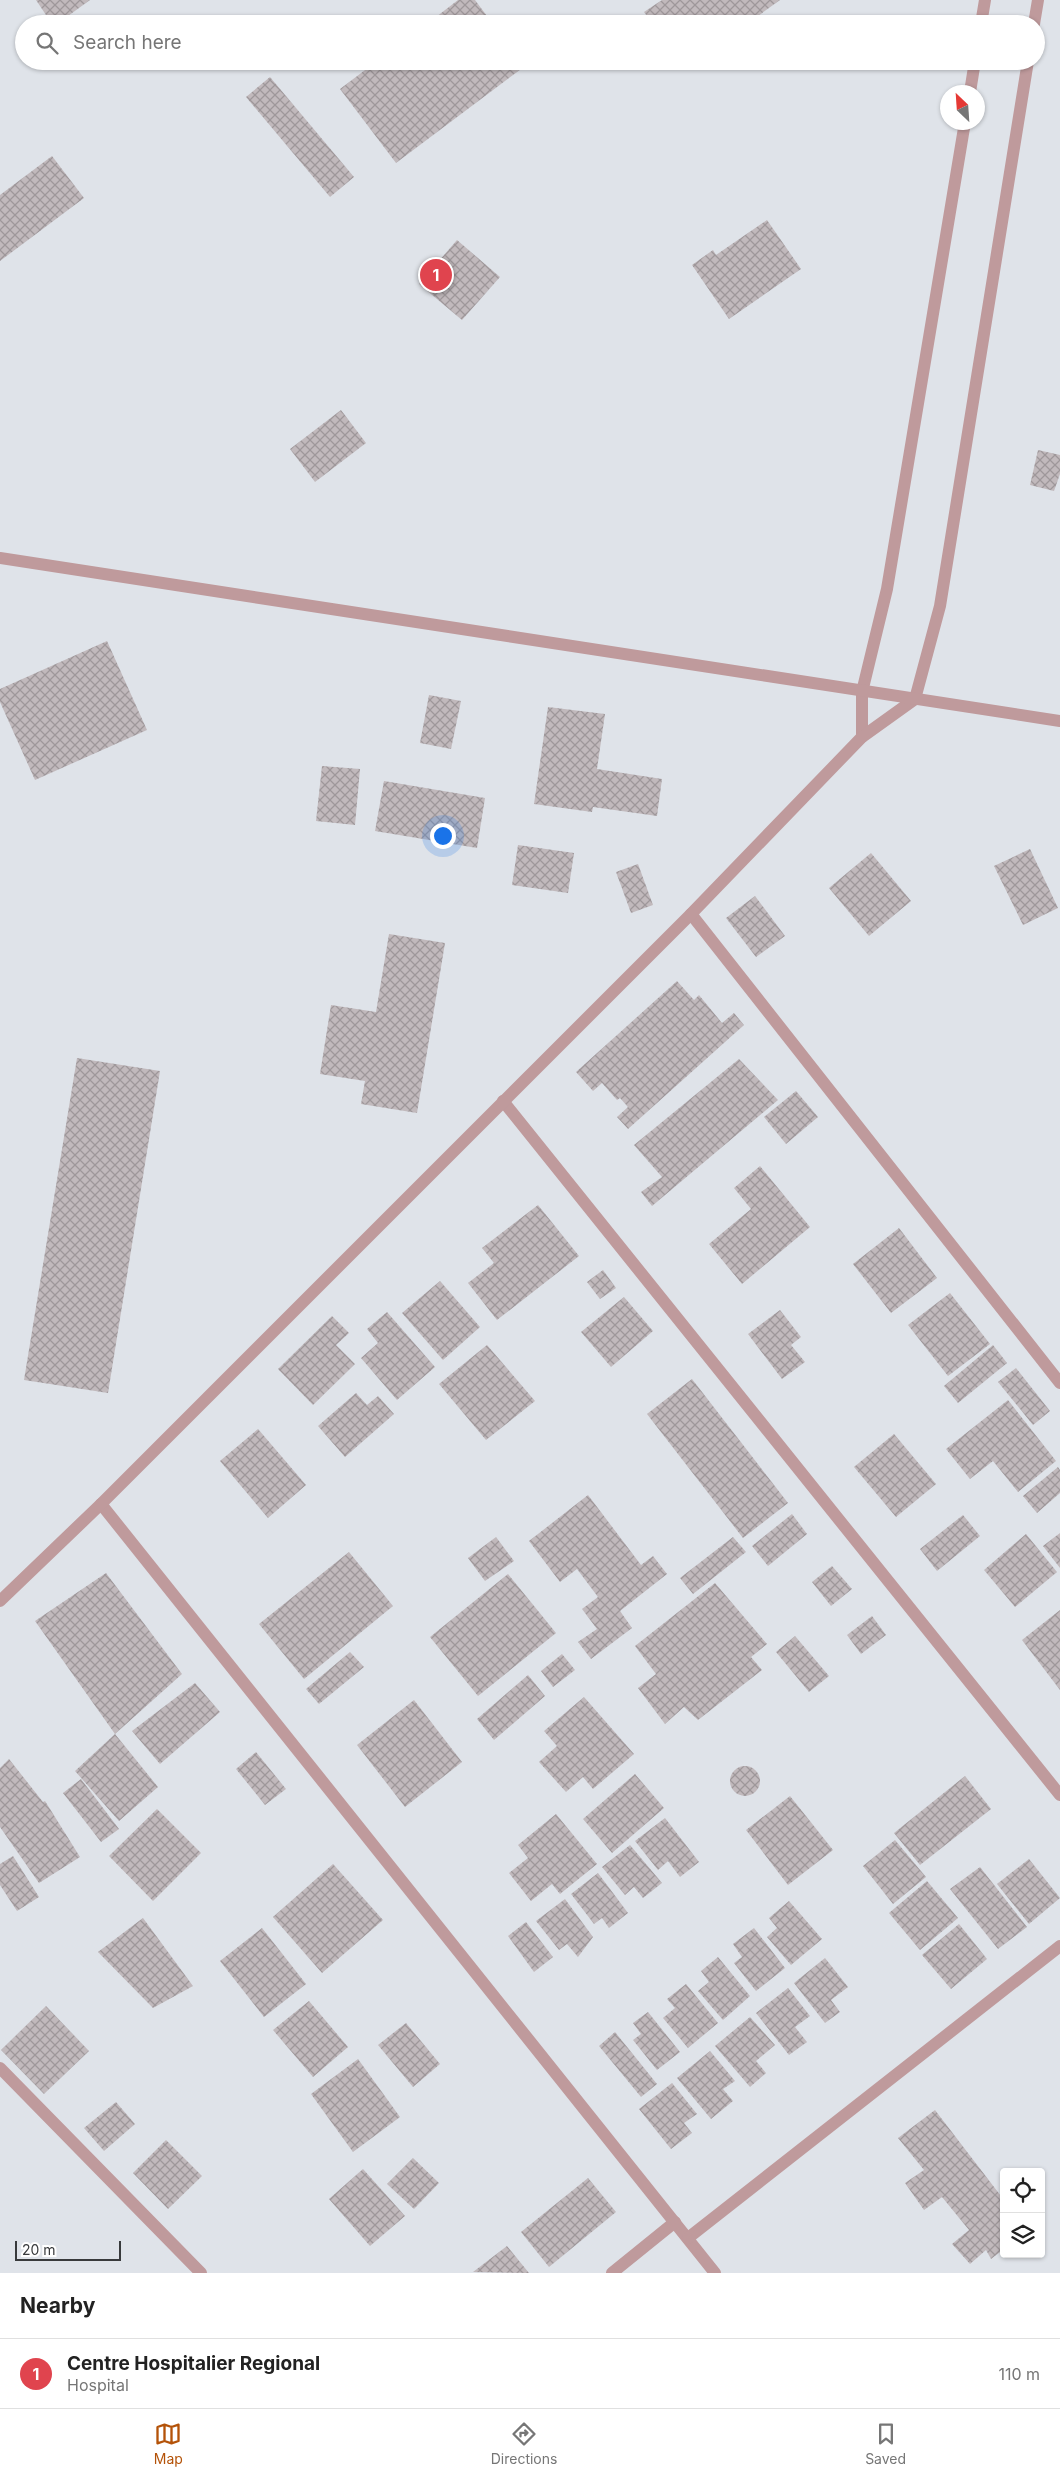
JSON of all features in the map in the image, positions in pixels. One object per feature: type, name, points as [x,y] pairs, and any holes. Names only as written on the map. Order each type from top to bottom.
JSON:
[{"type":"street","points":[[982,15],[985,0]]},
{"type":"street","points":[[1036,15],[1038,0]]},
{"type":"street","points":[[971,85],[974,70]]},
{"type":"street","points":[[0,1601],[101,1504],[691,914],[862,737],[915,699],[940,606],[1027,70]]},
{"type":"street","points":[[862,737],[862,692],[887,589],[964,130]]},
{"type":"street","points":[[0,558],[1060,721]]},
{"type":"street","points":[[691,914],[1060,1383]]},
{"type":"street","points":[[503,1101],[1060,1795]]},
{"type":"street","points":[[101,1504],[716,2273]]},
{"type":"street","points":[[688,2238],[1060,1946]]},
{"type":"street","points":[[0,2068],[201,2273]]},
{"type":"street","points":[[612,2273],[675,2222]]},
{"type":"building","points":[[36,0],[90,0],[69,15],[46,15]]},
{"type":"building","points":[[458,0],[475,0],[486,15],[439,15]]},
{"type":"building","points":[[662,0],[780,0],[759,15],[646,15],[644,12]]},
{"type":"building","points":[[365,70],[520,70],[396,163],[340,89]]},
{"type":"building","points":[[270,77],[354,177],[330,197],[246,97]]},
{"type":"building","points":[[52,156],[84,198],[0,261],[0,195]]},
{"type":"building","points":[[767,220],[801,269],[729,319],[692,265],[713,250],[716,255]]},
{"type":"building","points":[[457,240],[500,277],[462,320],[419,284]]},
{"type":"building","points":[[341,410],[366,443],[315,482],[290,449]]},
{"type":"building","points":[[1038,450],[1060,455],[1060,474],[1054,491],[1030,485]]},
{"type":"building","points":[[107,641],[147,730],[35,780],[0,702],[0,689]]},
{"type":"building","points":[[429,695],[461,701],[451,749],[420,743]]},
{"type":"building","points":[[548,707],[605,714],[597,769],[662,779],[657,816],[593,807],[592,812],[534,804]]},
{"type":"building","points":[[322,766],[360,769],[355,825],[316,821]]},
{"type":"building","points":[[384,781],[485,798],[477,848],[375,831]]},
{"type":"building","points":[[518,845],[574,853],[568,893],[512,885]]},
{"type":"building","points":[[1030,849],[1058,908],[1023,925],[994,866]]},
{"type":"building","points":[[871,853],[911,901],[869,936],[829,888]]},
{"type":"building","points":[[638,864],[653,905],[631,913],[616,872]]},
{"type":"building","points":[[755,896],[785,936],[756,957],[726,918]]},
{"type":"building","points":[[389,934],[445,943],[417,1113],[361,1104],[365,1081],[320,1074],[331,1005],[376,1012]]},
{"type":"building","points":[[677,981],[694,1000],[699,995],[722,1023],[734,1013],[744,1025],[628,1129],[617,1117],[628,1107],[620,1098],[617,1100],[602,1083],[593,1091],[576,1072]]},
{"type":"building","points":[[77,1058],[160,1071],[108,1393],[24,1380]]},
{"type":"building","points":[[739,1059],[778,1100],[652,1206],[641,1192],[662,1177],[634,1145]]},
{"type":"building","points":[[796,1091],[818,1117],[786,1144],[764,1117]]},
{"type":"building","points":[[760,1166],[810,1227],[742,1284],[709,1244],[751,1209],[734,1188]]},
{"type":"building","points":[[538,1205],[579,1256],[497,1320],[468,1283],[494,1263],[482,1248]]},
{"type":"building","points":[[899,1228],[937,1278],[891,1313],[853,1264]]},
{"type":"building","points":[[603,1270],[616,1288],[600,1299],[587,1282]]},
{"type":"building","points":[[440,1281],[480,1327],[443,1360],[402,1313]]},
{"type":"building","points":[[950,1293],[990,1344],[948,1376],[908,1325]]},
{"type":"building","points":[[624,1297],[653,1331],[611,1367],[581,1332]]},
{"type":"building","points":[[780,1310],[801,1337],[791,1345],[805,1362],[782,1379],[748,1334]]},
{"type":"building","points":[[387,1312],[435,1367],[397,1400],[361,1358],[378,1343],[367,1329]]},
{"type":"building","points":[[332,1316],[349,1333],[336,1345],[355,1364],[313,1405],[278,1369]]},
{"type":"building","points":[[487,1345],[535,1401],[486,1440],[439,1384]]},
{"type":"building","points":[[993,1345],[1007,1363],[958,1403],[944,1386]]},
{"type":"building","points":[[1016,1368],[1050,1411],[1033,1425],[998,1382]]},
{"type":"building","points":[[692,1379],[788,1503],[743,1538],[647,1414]]},
{"type":"building","points":[[356,1393],[367,1405],[378,1396],[394,1414],[345,1457],[318,1426]]},
{"type":"building","points":[[1008,1400],[1056,1461],[1018,1492],[993,1461],[970,1479],[946,1449]]},
{"type":"building","points":[[258,1429],[306,1485],[268,1518],[220,1461]]},
{"type":"building","points":[[894,1434],[936,1484],[896,1517],[854,1467]]},
{"type":"building","points":[[1058,1467],[1060,1470],[1060,1493],[1037,1513],[1023,1496]]},
{"type":"building","points":[[588,1495],[641,1565],[653,1556],[667,1574],[620,1611],[632,1628],[591,1659],[578,1642],[597,1629],[582,1609],[598,1597],[577,1569],[560,1582],[529,1541]]},
{"type":"building","points":[[792,1514],[807,1534],[768,1566],[752,1546]]},
{"type":"building","points":[[963,1515],[980,1536],[937,1571],[920,1549]]},
{"type":"building","points":[[1060,1533],[1060,1568],[1043,1546]]},
{"type":"building","points":[[1026,1534],[1057,1572],[1015,1607],[984,1570]]},
{"type":"building","points":[[496,1537],[514,1561],[485,1581],[468,1558]]},
{"type":"building","points":[[733,1537],[746,1552],[693,1594],[680,1578]]},
{"type":"building","points":[[349,1552],[393,1606],[304,1679],[259,1624]]},
{"type":"building","points":[[832,1566],[852,1589],[831,1606],[812,1582]]},
{"type":"building","points":[[106,1573],[182,1674],[115,1734],[35,1621]]},
{"type":"building","points":[[508,1574],[556,1633],[478,1696],[430,1637]]},
{"type":"building","points":[[715,1583],[767,1644],[751,1657],[762,1670],[698,1720],[684,1707],[665,1724],[638,1688],[656,1674],[635,1646]]},
{"type":"building","points":[[1060,1610],[1060,1690],[1022,1640]]},
{"type":"building","points":[[872,1616],[886,1635],[861,1654],[847,1635]]},
{"type":"building","points":[[795,1636],[829,1676],[809,1692],[776,1652]]},
{"type":"building","points":[[350,1652],[364,1667],[319,1704],[306,1689]]},
{"type":"building","points":[[562,1654],[575,1670],[553,1687],[541,1671]]},
{"type":"building","points":[[528,1675],[545,1696],[494,1740],[477,1719]]},
{"type":"building","points":[[195,1683],[220,1712],[160,1764],[132,1731]]},
{"type":"building","points":[[584,1697],[634,1754],[593,1789],[583,1777],[566,1792],[539,1762],[557,1746],[544,1731]]},
{"type":"building","points":[[414,1700],[462,1762],[405,1807],[357,1745]]},
{"type":"building","points":[[115,1734],[158,1787],[119,1821],[75,1771]]},
{"type":"building","points":[[256,1752],[286,1789],[265,1805],[236,1769]]},
{"type":"building","points":[[9,1759],[43,1802],[45,1801],[80,1857],[39,1883],[0,1827],[0,1768]]},
{"type":"building","points":[[745,1766],[756,1770],[760,1781],[756,1792],[745,1796],[734,1792],[730,1781],[734,1770]]},
{"type":"building","points":[[635,1774],[664,1808],[612,1853],[583,1819]]},
{"type":"building","points":[[965,1776],[991,1809],[920,1865],[894,1833]]},
{"type":"building","points":[[81,1779],[119,1829],[101,1842],[63,1793]]},
{"type":"building","points":[[790,1796],[833,1850],[788,1885],[746,1830]]},
{"type":"building","points":[[157,1809],[201,1853],[153,1901],[109,1856]]},
{"type":"building","points":[[556,1814],[597,1864],[560,1894],[552,1884],[531,1901],[509,1873],[528,1858],[518,1845]]},
{"type":"building","points":[[665,1818],[699,1862],[680,1877],[668,1861],[658,1870],[635,1841]]},
{"type":"building","points":[[895,1840],[926,1877],[893,1904],[863,1866]]},
{"type":"building","points":[[630,1845],[662,1883],[643,1898],[634,1887],[625,1895],[602,1867]]},
{"type":"building","points":[[13,1856],[39,1897],[17,1911],[0,1885],[0,1864]]},
{"type":"building","points":[[1029,1859],[1060,1898],[1029,1924],[997,1884]]},
{"type":"building","points":[[333,1864],[383,1920],[322,1973],[273,1917]]},
{"type":"building","points":[[980,1867],[1027,1927],[998,1949],[950,1889]]},
{"type":"building","points":[[598,1873],[628,1913],[609,1928],[602,1918],[594,1924],[571,1894]]},
{"type":"building","points":[[927,1881],[958,1918],[920,1950],[889,1913]]},
{"type":"building","points":[[565,1899],[593,1937],[578,1957],[567,1944],[559,1950],[536,1921]]},
{"type":"building","points":[[789,1901],[822,1939],[791,1965],[767,1937],[777,1928],[769,1918]]},
{"type":"building","points":[[143,1918],[193,1986],[153,2008],[98,1952]]},
{"type":"building","points":[[526,1922],[553,1957],[534,1972],[508,1936]]},
{"type":"building","points":[[959,1924],[987,1959],[951,1989],[922,1955]]},
{"type":"building","points":[[262,1928],[306,1984],[264,2017],[220,1961]]},
{"type":"building","points":[[754,1928],[785,1968],[756,1991],[734,1963],[742,1957],[733,1944]]},
{"type":"building","points":[[718,1957],[750,1996],[723,2020],[698,1991],[709,1982],[701,1971]]},
{"type":"building","points":[[825,1958],[848,1987],[831,2000],[840,2012],[825,2023],[794,1983]]},
{"type":"building","points":[[686,1984],[718,2023],[688,2048],[663,2018],[675,2008],[667,1999]]},
{"type":"building","points":[[788,1988],[810,2016],[795,2027],[807,2042],[789,2055],[756,2013]]},
{"type":"building","points":[[309,2001],[348,2047],[313,2077],[273,2030]]},
{"type":"building","points":[[46,2006],[89,2051],[44,2094],[1,2050]]},
{"type":"building","points":[[648,2012],[680,2052],[657,2070],[633,2040],[641,2034],[633,2023]]},
{"type":"building","points":[[750,2017],[775,2045],[756,2061],[766,2073],[750,2087],[715,2046]]},
{"type":"building","points":[[406,2023],[440,2064],[413,2087],[378,2045]]},
{"type":"building","points":[[615,2032],[657,2084],[641,2097],[599,2046]]},
{"type":"building","points":[[710,2051],[735,2081],[723,2089],[733,2101],[711,2119],[677,2078]]},
{"type":"building","points":[[358,2059],[400,2117],[353,2152],[311,2094]]},
{"type":"building","points":[[672,2083],[697,2114],[684,2123],[692,2133],[671,2149],[639,2109]]},
{"type":"building","points":[[116,2102],[135,2124],[104,2151],[84,2128]]},
{"type":"building","points":[[935,2110],[1000,2195],[1000,2252],[991,2259],[986,2250],[970,2264],[952,2244],[969,2230],[942,2197],[924,2210],[905,2183],[924,2170],[898,2138]]},
{"type":"building","points":[[166,2140],[202,2176],[168,2209],[133,2173]]},
{"type":"building","points":[[413,2158],[439,2183],[414,2209],[387,2184]]},
{"type":"building","points":[[363,2169],[405,2216],[370,2246],[329,2199]]},
{"type":"building","points":[[588,2178],[616,2212],[549,2267],[521,2232]]},
{"type":"building","points":[[507,2246],[529,2273],[473,2272]]},
{"type":"place","name":"Centre Hospitalier Regional","points":[[436,275]]}]
